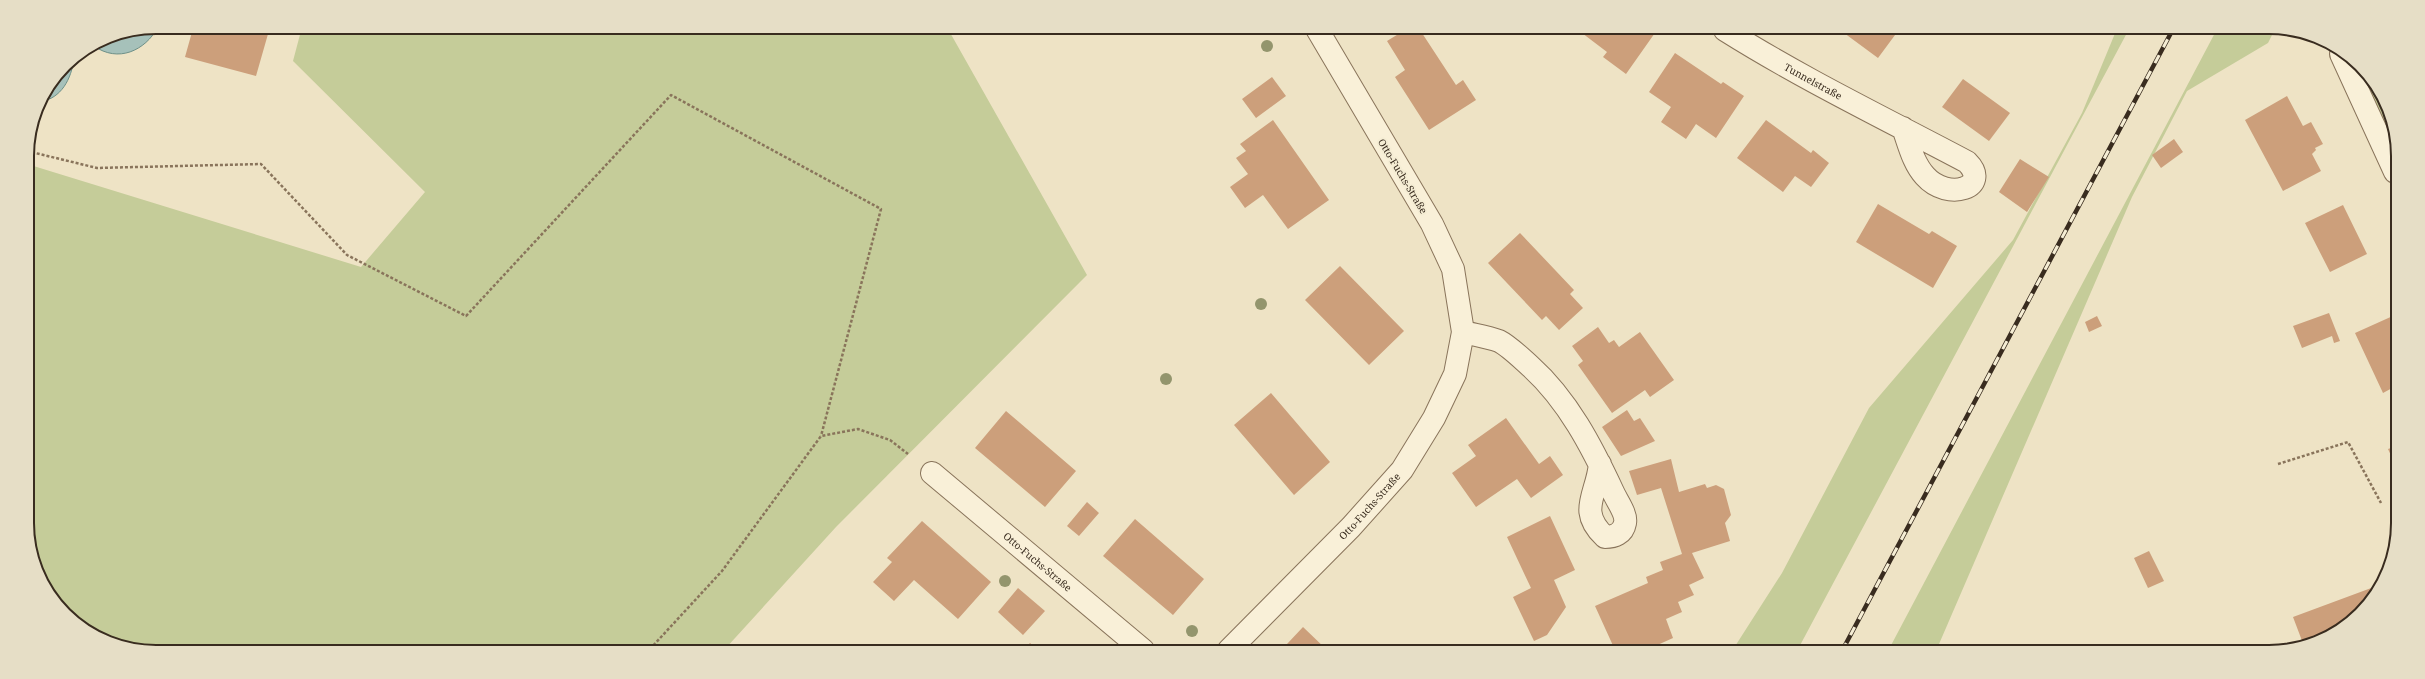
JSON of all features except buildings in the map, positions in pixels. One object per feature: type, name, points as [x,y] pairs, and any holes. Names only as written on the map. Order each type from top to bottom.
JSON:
[{"type":"street","name":"Otto-Fuchs-Straße","points":[[1234,645],[1351,527],[1402,470],[1434,418],[1454,374],[1464,332],[1454,268],[1320,34]]},
{"type":"street","name":"Tunnelstraße","points":[[1731,34],[1753,48],[1904,128]]},
{"type":"street","points":[[2344,60],[2391,163]]},
{"type":"street","points":[[1464,332],[1500,342],[1531,367],[1568,410],[1600,464]]},
{"type":"street","name":"Otto-Fuchs-Straße","points":[[932,473],[1137,645]]},
{"type":"path","points":[[34,154],[97,168],[261,164],[347,255],[466,316],[671,95],[881,210],[822,436],[722,571],[654,645]]},
{"type":"path","points":[[822,436],[858,428],[890,440],[932,473]]},
{"type":"path","points":[[2278,464],[2348,442],[2381,503]]},
{"type":"green space","points":[[300,34],[951,34],[1087,275],[836,527],[729,645],[148,645],[117,639],[95,629],[82,620],[59,597],[43,570],[36,547],[34,523],[34,166],[361,267],[425,192],[293,61]]},
{"type":"green space","points":[[2115,34],[2126,34],[1800,645],[1736,645],[1782,573],[1869,408],[2013,240],[2082,113]]},
{"type":"green space","points":[[2214,34],[2272,34],[2268,43],[2187,91],[2132,197],[1939,645],[1891,645]]},
{"type":"green space","points":[[2361,77],[2375,95],[2385,117],[2390,140]]},
{"type":"water","points":[[154,34],[146,42],[130,52],[112,54],[98,48],[117,40],[140,35]]},
{"type":"water","points":[[73,67],[68,80],[60,92],[48,100],[59,82]]},
{"type":"railway","points":[[1845,645],[2170,34]]}]
